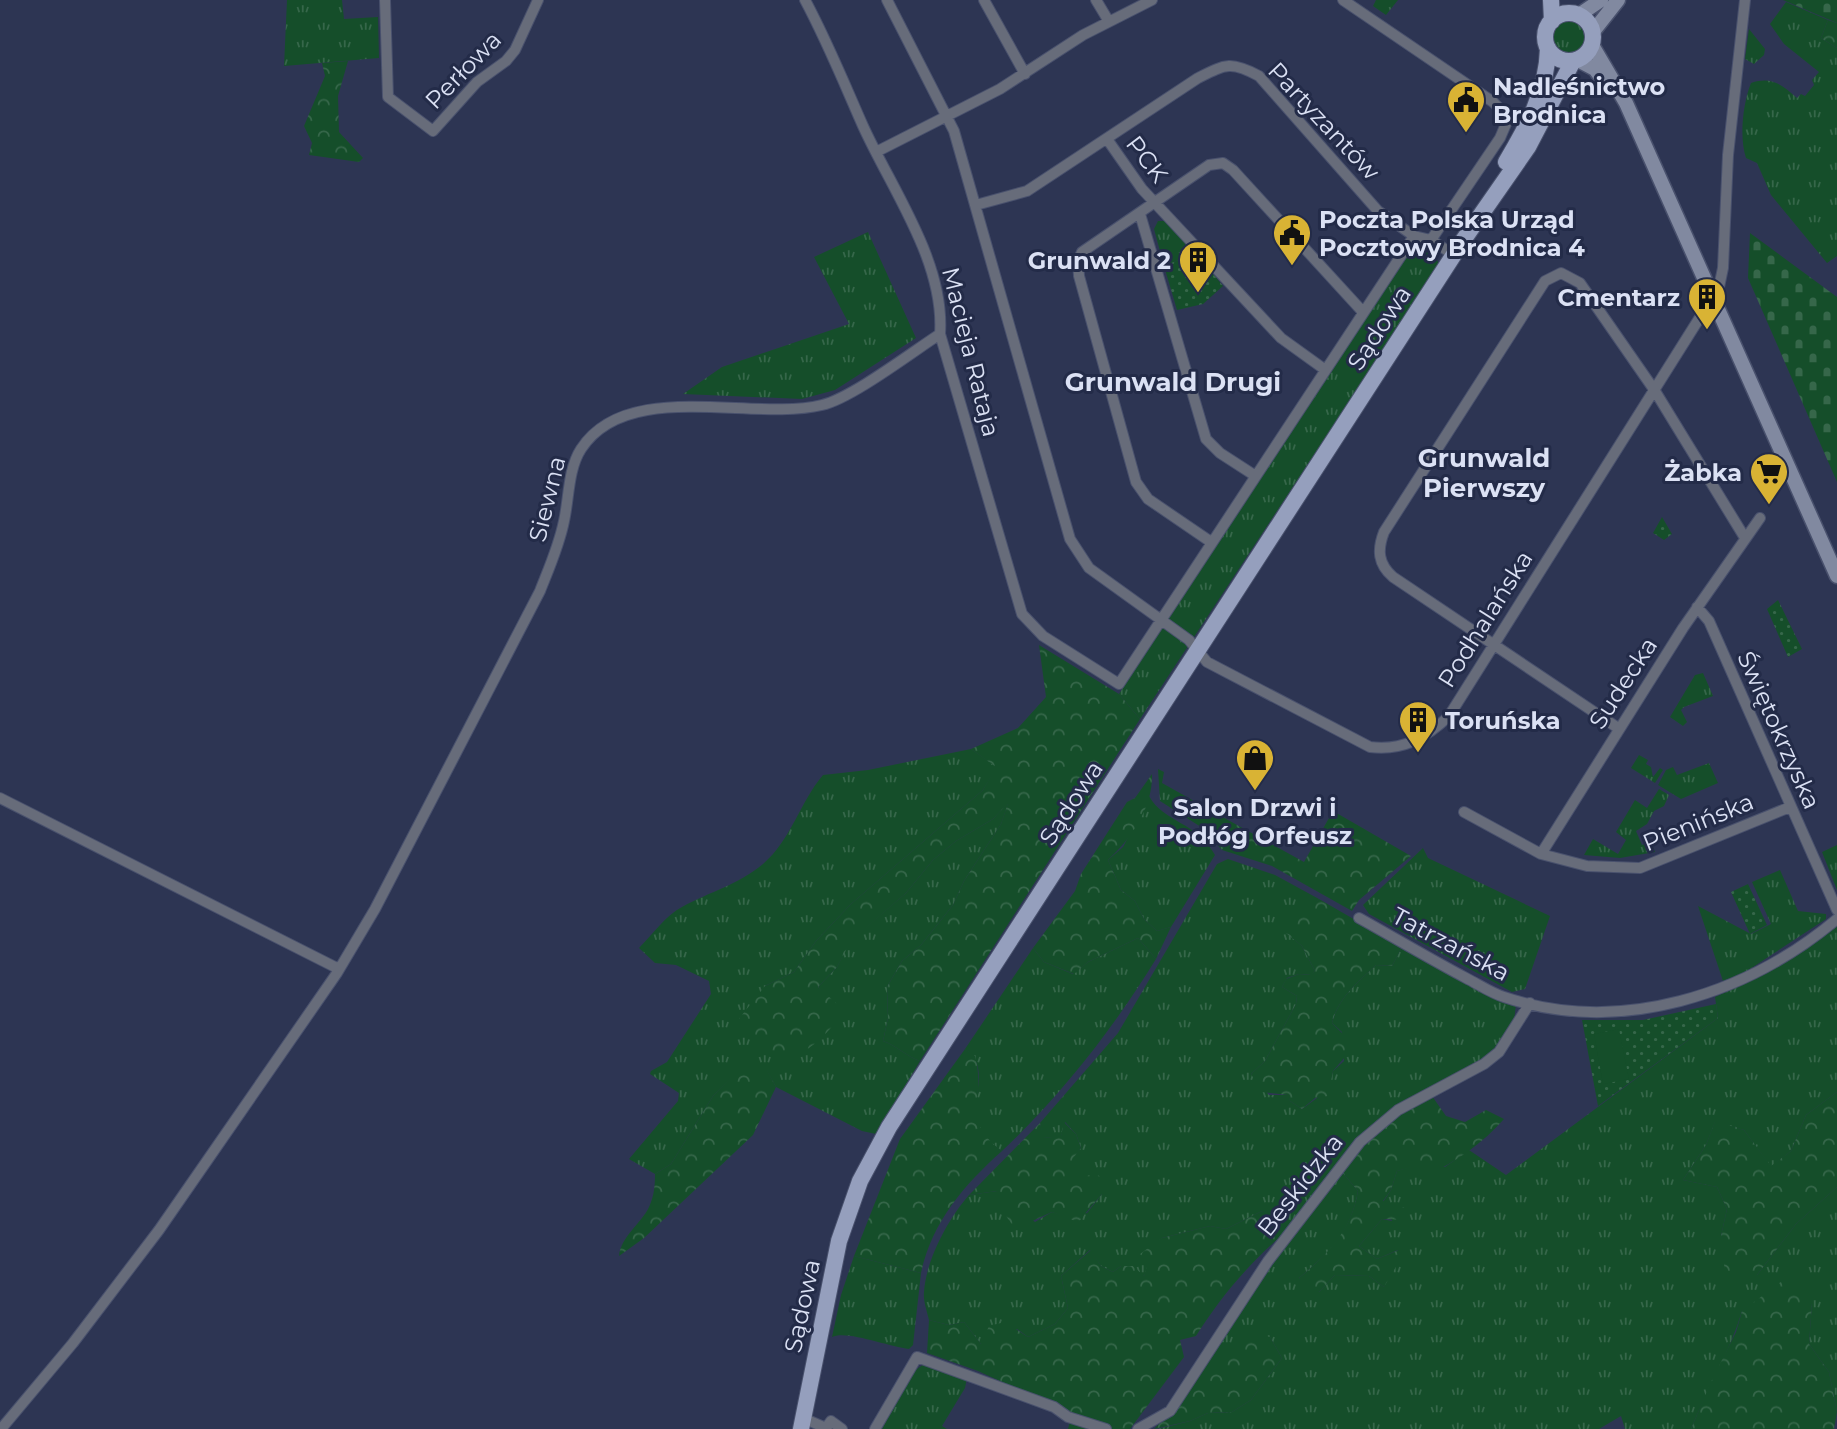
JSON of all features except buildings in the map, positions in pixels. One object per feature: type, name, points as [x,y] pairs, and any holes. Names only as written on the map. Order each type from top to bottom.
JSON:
[{"type":"main road","points":[[1551,0],[1552,21],[1545,37],[1548,48],[1558,59],[1575,60],[1595,69],[1636,128]]},
{"type":"main road","points":[[1552,21],[1563,14],[1601,0]]},
{"type":"main road","points":[[1575,60],[1618,0]]},
{"type":"main road","points":[[1575,10],[1588,22],[1592,39],[1626,103],[1712,301],[1837,576]]},
{"type":"main road","name":"Sądowa","points":[[1464,239],[1536,107],[1548,48]]},
{"type":"main road","name":"Sądowa","points":[[802,1423],[839,1241],[853,1199],[873,1155],[918,1080],[1464,239],[1528,147],[1575,60]]},
{"type":"street","name":"Perłowa","points":[[385,0],[388,97],[433,131],[477,82],[506,61],[515,50],[538,0]]},
{"type":"street","name":"Macieja Rataja","points":[[805,0],[878,151],[931,270],[941,317],[940,334],[1021,614],[1044,636],[1119,684],[1161,620]]},
{"type":"street","name":"Podhalańska","points":[[887,0],[954,131],[1070,539],[1089,568],[1189,639],[1207,662],[1370,747],[1386,749],[1429,735],[1449,716],[1712,301],[1722,277],[1728,155],[1745,0]]},
{"type":"street","points":[[984,0],[1025,74]]},
{"type":"street","points":[[1096,0],[1108,20]]},
{"type":"street","points":[[878,151],[1025,74],[1108,20],[1152,0]]},
{"type":"street","points":[[1343,0],[1493,102],[1505,114],[1506,124],[1500,138],[1431,240]]},
{"type":"street","name":"Partyzantów","points":[[976,205],[1027,191],[1198,78],[1224,65],[1239,66],[1259,76],[1378,211],[1414,236],[1431,240],[1454,255]]},
{"type":"street","name":"PCK","points":[[1107,139],[1155,204],[1281,338],[1324,369]]},
{"type":"street","points":[[1211,542],[1148,499],[1136,482],[1079,276],[1078,261],[1082,252],[1155,204],[1209,164],[1228,166],[1362,311]]},
{"type":"street","points":[[1140,214],[1206,439],[1220,453],[1254,475]]},
{"type":"street","points":[[1161,620],[1362,311],[1414,236]]},
{"type":"street","points":[[1618,729],[1384,570],[1378,554],[1384,532],[1545,281],[1561,273],[1580,283],[1655,391],[1745,538]]},
{"type":"street","name":"Siewna","points":[[1,1429],[73,1343],[159,1230],[339,969],[375,909],[540,591],[559,542],[574,466],[591,436],[622,416],[656,410],[721,406],[792,409],[824,404],[940,334]]},
{"type":"street","name":"Sudecka","points":[[1541,854],[1697,607],[1760,518]]},
{"type":"street","name":"Świętokrzyska","points":[[1697,607],[1709,621],[1837,910]]},
{"type":"street","points":[[0,798],[339,969]]},
{"type":"street","name":"Pienińska","points":[[1464,811],[1541,854],[1587,866],[1640,868],[1790,807]]},
{"type":"street","name":"Tatrzańska","points":[[1359,918],[1503,997],[1578,1012],[1643,1010],[1683,1001],[1748,978],[1789,954],[1837,919]]},
{"type":"street","name":"Beskidzka","points":[[1138,1429],[1170,1411],[1268,1261],[1360,1142],[1398,1110],[1484,1064],[1499,1052],[1530,1003]]},
{"type":"street","points":[[875,1429],[917,1357],[1054,1407],[1068,1417],[1107,1429]]},
{"type":"street","points":[[1064,1429],[1068,1417]]},
{"type":"street","points":[[802,1423],[826,1428],[831,1422],[842,1429]]},
{"type":"green space","points":[[287,0],[342,0],[344,19],[378,17],[379,58],[284,66]]},
{"type":"green space","points":[[1376,0],[1398,0],[1386,15],[1373,6]]},
{"type":"green space","points":[[1783,0],[1837,0],[1837,23]]},
{"type":"green space","points":[[1786,2],[1828,20],[1821,38],[1837,48],[1837,256],[1827,263],[1771,195],[1757,163],[1746,158],[1744,150],[1743,120],[1751,83],[1771,81],[1797,98],[1801,94],[1805,96],[1814,85],[1812,80],[1819,72],[1784,44],[1770,24]]},
{"type":"green space","points":[[1828,20],[1837,23],[1837,48],[1821,38]]},
{"type":"green space","points":[[1569,21],[1581,26],[1586,38],[1581,50],[1569,55],[1557,50],[1552,38],[1557,26]]},
{"type":"green space","points":[[1749,29],[1765,49],[1764,55],[1754,64],[1745,59]]},
{"type":"green space","points":[[348,61],[338,96],[339,132],[363,158],[359,162],[309,155],[312,143],[304,126],[325,76],[322,63]]},
{"type":"green space","points":[[1158,221],[1167,221],[1196,253],[1164,266],[1154,229]]},
{"type":"green space","points":[[868,232],[916,338],[835,390],[802,399],[683,394],[722,367],[849,324],[814,257]]},
{"type":"green space","points":[[1750,233],[1837,297],[1837,482],[1748,278]]},
{"type":"green space","points":[[1415,243],[1435,254],[1439,265],[1140,719],[1119,694]]},
{"type":"green space","points":[[1196,253],[1223,286],[1203,304],[1177,310],[1164,266]]},
{"type":"green space","points":[[1662,517],[1672,534],[1664,540],[1653,533]]},
{"type":"green space","points":[[1778,600],[1802,649],[1788,657],[1767,609]]},
{"type":"green space","points":[[1039,645],[1119,694],[1140,719],[920,1061],[883,1041],[888,1018],[887,987],[902,961],[921,945],[953,905],[964,881],[1001,824],[1008,803],[993,819],[956,841],[933,860],[906,893],[851,941],[837,967],[818,987],[844,1010],[830,1029],[811,1046],[789,1057],[778,1057],[762,1050],[738,1020],[765,986],[794,972],[816,941],[851,904],[983,790],[996,767],[971,749],[1018,728],[1046,697]]},
{"type":"green space","points":[[1703,673],[1713,696],[1681,710],[1687,722],[1683,726],[1670,717],[1695,675]]},
{"type":"green space","points":[[971,749],[997,767],[983,790],[851,904],[816,941],[794,972],[765,986],[825,995],[818,987],[837,967],[850,941],[906,893],[933,860],[956,841],[993,819],[1009,801],[1001,824],[964,881],[953,905],[921,945],[902,961],[887,987],[888,1018],[883,1041],[920,1061],[876,1134],[862,1131],[776,1087],[767,1071],[738,1071],[713,1096],[671,1164],[655,1174],[629,1159],[678,1101],[679,1093],[650,1074],[651,1071],[667,1062],[711,994],[709,981],[676,965],[655,963],[639,948],[676,911],[733,883],[763,864],[781,844],[823,775],[868,770]]},
{"type":"green space","points":[[1639,755],[1648,760],[1646,764],[1651,767],[1653,777],[1660,768],[1663,770],[1655,783],[1631,768]]},
{"type":"green space","points":[[1709,763],[1718,783],[1681,799],[1658,785],[1666,770],[1673,767],[1677,775]]},
{"type":"green space","points":[[1158,769],[1164,772],[1162,783],[1237,825],[1222,850],[1201,827],[1160,801]]},
{"type":"green space","points":[[1152,774],[1145,810],[1133,832],[1108,860],[1121,890],[1135,901],[1144,919],[1157,931],[1171,927],[1156,959],[1138,938],[1088,962],[1074,974],[1044,962],[1033,948],[1075,891],[1081,874],[1127,802],[1135,798]]},
{"type":"green space","points":[[1659,789],[1669,795],[1664,806],[1654,811],[1647,824],[1636,831],[1642,845],[1651,842],[1655,852],[1620,858],[1584,855],[1593,839],[1618,854],[1626,840],[1616,832],[1635,800],[1647,808]]},
{"type":"green space","points":[[1149,796],[1163,812],[1199,835],[1215,855],[1171,927],[1157,931],[1144,919],[1135,901],[1121,890],[1108,860],[1123,847]]},
{"type":"green space","points":[[1333,811],[1411,856],[1359,900],[1352,911],[1272,866],[1222,850],[1237,825],[1304,862]]},
{"type":"green space","points":[[1837,845],[1837,890],[1822,852]]},
{"type":"green space","points":[[1423,848],[1428,858],[1550,916],[1525,989],[1512,992],[1369,914],[1363,905]]},
{"type":"green space","points":[[1228,859],[1275,875],[1319,899],[1313,907],[1277,925],[1302,946],[1315,971],[1311,975],[1299,974],[1287,978],[1282,987],[1297,996],[1296,1004],[1265,1061],[1251,1074],[1269,1095],[1289,1095],[1290,1101],[1302,1109],[1328,1090],[1333,1071],[1344,1061],[1342,1032],[1332,1023],[1339,1006],[1376,965],[1392,966],[1402,947],[1516,1004],[1514,1021],[1503,1041],[1487,1059],[1402,1103],[1288,1230],[1262,1211],[1226,1229],[1210,1226],[1162,1238],[1144,1276],[1121,1266],[1113,1272],[1101,1266],[1090,1250],[1061,1276],[1068,1308],[1055,1324],[1028,1337],[1017,1329],[981,1344],[964,1322],[949,1325],[929,1320],[924,1295],[929,1267],[946,1228],[969,1195],[997,1191],[1035,1222],[1052,1212],[1066,1216],[1087,1213],[1102,1194],[1081,1178],[1073,1157],[1081,1148],[1076,1134],[1065,1122],[1061,1137],[1043,1138],[1040,1123],[1118,1033],[1217,864]]},
{"type":"green space","points":[[1780,870],[1798,911],[1826,914],[1826,919],[1744,973],[1723,981],[1698,906],[1751,934],[1771,924],[1752,882]]},
{"type":"green space","points":[[1748,884],[1767,925],[1750,934],[1731,892]]},
{"type":"green space","points":[[1319,899],[1402,947],[1392,966],[1376,965],[1339,1006],[1332,1023],[1347,1038],[1351,1050],[1333,1071],[1328,1096],[1315,1098],[1302,1109],[1290,1101],[1288,1095],[1262,1092],[1251,1074],[1265,1061],[1296,1004],[1297,996],[1282,987],[1286,979],[1299,974],[1310,975],[1315,971],[1302,946],[1276,925],[1280,920],[1309,907]]},
{"type":"green space","points":[[1837,925],[1837,1092],[1806,1115],[1791,1151],[1771,1167],[1744,1130],[1715,1122],[1706,1145],[1683,1180],[1717,1187],[1727,1209],[1721,1236],[1757,1275],[1796,1224],[1837,1187],[1837,1412],[1829,1372],[1809,1344],[1812,1303],[1742,1311],[1691,1429],[1625,1429],[1621,1416],[1599,1429],[1158,1429],[1190,1421],[1208,1413],[1232,1412],[1251,1400],[1282,1358],[1270,1337],[1205,1366],[1277,1255],[1342,1172],[1358,1191],[1350,1219],[1330,1250],[1299,1278],[1319,1292],[1335,1275],[1369,1276],[1384,1287],[1398,1250],[1377,1259],[1359,1246],[1382,1219],[1392,1221],[1383,1202],[1391,1190],[1397,1171],[1413,1166],[1445,1167],[1469,1150],[1506,1175],[1718,1018],[1715,997],[1765,974]]},
{"type":"green space","points":[[1138,938],[1156,959],[1104,1035],[1066,1084],[1002,1151],[985,1138],[978,1127],[976,1107],[979,1075],[973,1057],[965,1049],[1033,948],[1044,962],[1073,974],[1088,962]]},
{"type":"green space","points":[[1716,1004],[1718,1018],[1598,1106],[1582,1020],[1643,1020]]},
{"type":"green space","points":[[1619,1029],[1629,1079],[1603,1084],[1594,1034]]},
{"type":"green space","points":[[965,1049],[975,1056],[978,1071],[977,1108],[981,1129],[1002,1151],[975,1177],[941,1221],[921,1273],[854,1256],[900,1139]]},
{"type":"green space","points":[[767,1070],[776,1087],[753,1135],[644,1238],[619,1256],[623,1242],[649,1207],[655,1174],[671,1164],[713,1096],[737,1071]]},
{"type":"green space","points":[[1837,1092],[1837,1187],[1796,1224],[1757,1275],[1744,1279],[1725,1273],[1721,1236],[1727,1209],[1717,1187],[1683,1180],[1706,1145],[1715,1121],[1744,1130],[1771,1166],[1791,1151],[1806,1115]]},
{"type":"green space","points":[[1432,1096],[1446,1116],[1465,1122],[1486,1110],[1504,1119],[1478,1144],[1427,1175],[1413,1167],[1397,1171],[1391,1190],[1383,1201],[1405,1208],[1407,1220],[1382,1219],[1359,1246],[1377,1259],[1399,1250],[1397,1265],[1384,1287],[1369,1276],[1335,1275],[1319,1292],[1306,1291],[1299,1278],[1337,1240],[1355,1205],[1358,1191],[1342,1172],[1382,1128],[1406,1110]]},
{"type":"green space","points":[[1064,1122],[1076,1134],[1081,1148],[1074,1157],[1084,1170],[1081,1177],[1095,1174],[1106,1179],[1102,1194],[1078,1222],[1052,1212],[1015,1229],[999,1206],[997,1191],[969,1195],[1040,1123],[1044,1138],[1061,1136]]},
{"type":"green space","points":[[1262,1211],[1281,1218],[1288,1230],[1238,1279],[1196,1336],[1180,1340],[1184,1357],[1130,1429],[1068,1429],[1072,1414],[978,1371],[927,1353],[929,1320],[949,1325],[964,1322],[981,1344],[989,1326],[1005,1322],[1028,1337],[1055,1324],[1068,1308],[1061,1276],[1091,1250],[1101,1266],[1113,1272],[1121,1266],[1133,1266],[1144,1276],[1147,1266],[1140,1254],[1162,1238],[1210,1226],[1226,1229]]},
{"type":"green space","points":[[854,1256],[921,1273],[913,1345],[909,1349],[858,1337],[832,1337],[841,1295]]},
{"type":"green space","points":[[1794,1272],[1812,1303],[1809,1344],[1829,1372],[1837,1412],[1834,1429],[1691,1429],[1736,1332],[1742,1311]]},
{"type":"green space","points":[[1261,1335],[1270,1337],[1282,1358],[1251,1400],[1232,1412],[1208,1413],[1190,1421],[1154,1429],[1207,1364],[1226,1351]]},
{"type":"green space","points":[[924,1364],[967,1378],[965,1388],[942,1426],[947,1429],[882,1429],[910,1374]]},
{"type":"place","name":"Nadleśnictwo Brodnica","points":[[1466,134]]},
{"type":"place","name":"Poczta Polska Urząd Pocztowy Brodnica 4","points":[[1292,267]]},
{"type":"place","name":"Grunwald 2","points":[[1198,294]]},
{"type":"place","name":"Cmentarz","points":[[1707,331]]},
{"type":"place","name":"Żabka","points":[[1769,506]]},
{"type":"place","name":"Toruńska","points":[[1418,754]]},
{"type":"place","name":"Salon Drzwi i Podłóg Orfeusz","points":[[1255,792]]},
{"type":"district","name":"Grunwald Drugi","points":[[1173,382]]},
{"type":"district","name":"Grunwald Pierwszy","points":[[1484,473]]}]
